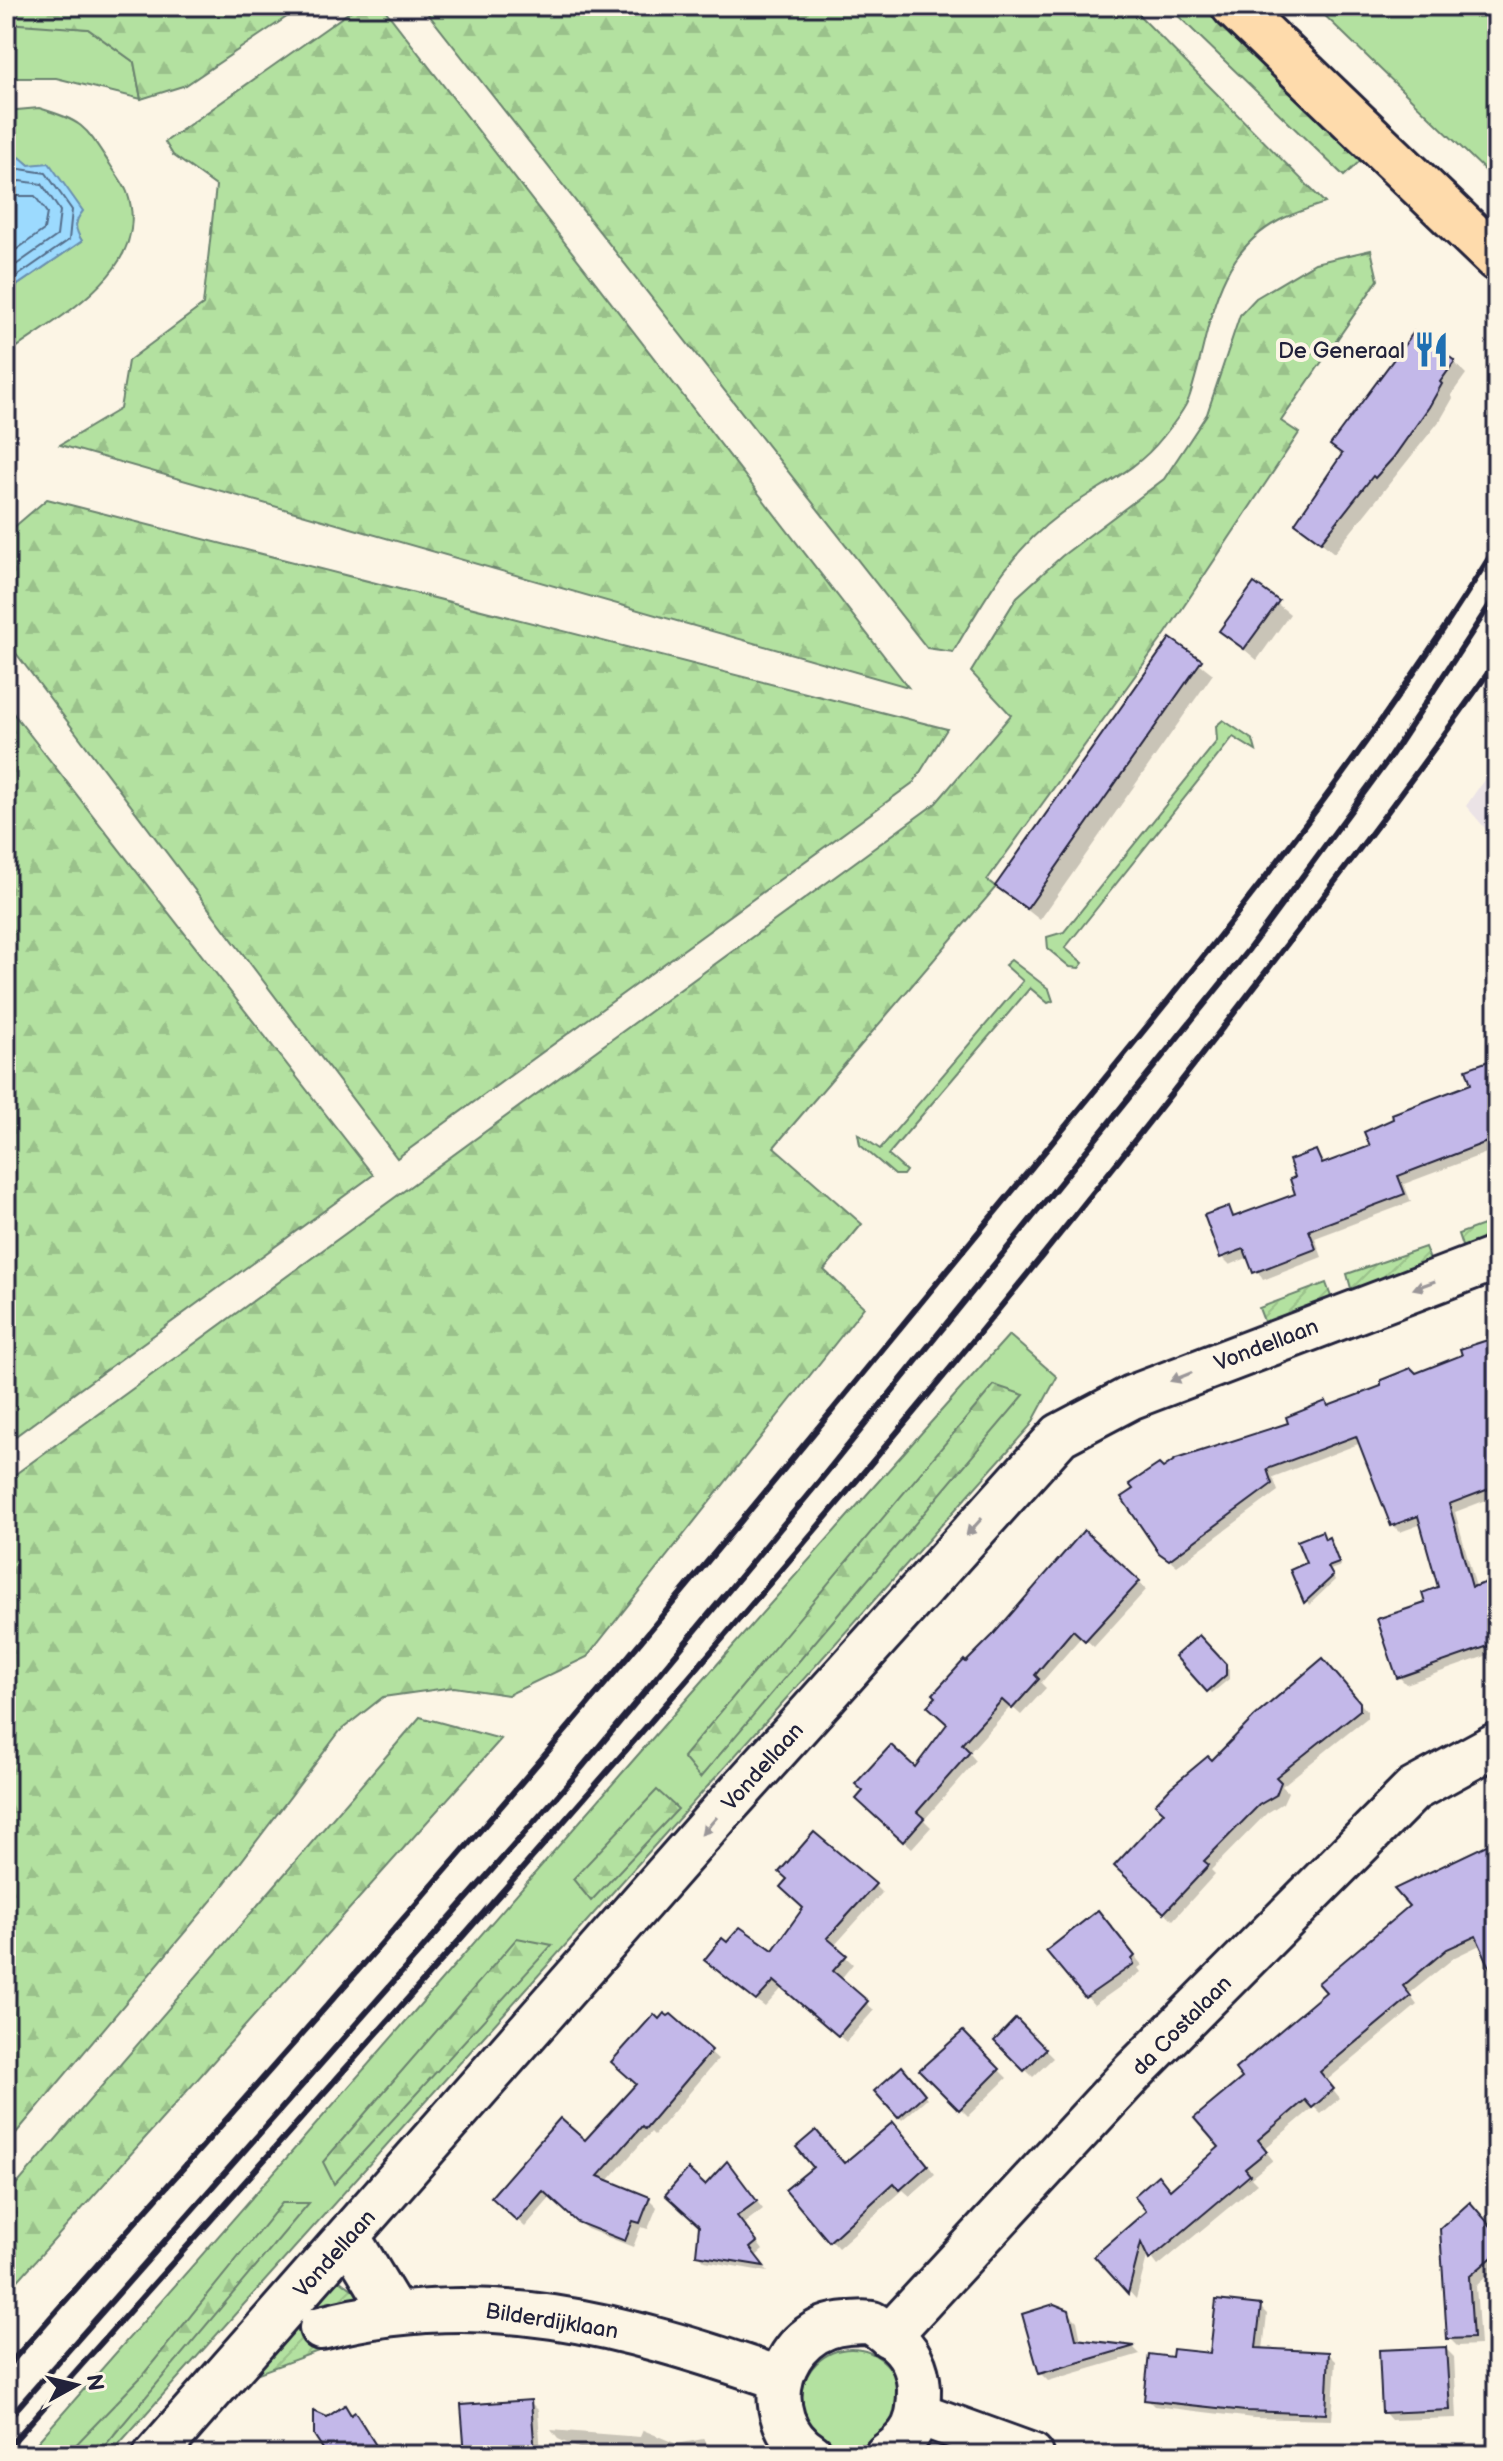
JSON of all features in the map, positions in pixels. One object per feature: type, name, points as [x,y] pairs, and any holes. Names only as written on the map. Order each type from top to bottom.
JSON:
[{"type":"main road","points":[[1234,6],[1495,251]]},
{"type":"street","name":"Vondellaan","points":[[155,2455],[208,2391],[349,2238],[720,1813],[1060,1435],[1132,1397],[1497,1258]]},
{"type":"street","name":"da Costalaan","points":[[889,2336],[1133,2072],[1413,1790],[1497,1744]]},
{"type":"street","points":[[349,2238],[394,2312]]},
{"type":"street","name":"Bilderdijklaan","points":[[321,2328],[394,2312],[475,2308],[529,2312],[666,2339],[779,2378]]},
{"type":"street","points":[[803,2452],[788,2432],[778,2405],[779,2378],[799,2344],[827,2324],[870,2322],[904,2345],[918,2374],[919,2414],[906,2442],[886,2455]]},
{"type":"street","points":[[919,2414],[1032,2455]]},
{"type":"shaded area","points":[[1497,761],[1497,842],[1466,806]]},
{"type":"green space","points":[[6,6],[303,6],[186,85],[141,99],[134,62],[88,29],[6,23]]},
{"type":"green space","points":[[358,6],[382,6],[908,687],[60,445],[120,409],[128,361],[203,305],[216,186],[173,155],[165,142]]},
{"type":"green space","points":[[422,6],[1130,6],[1325,203],[1280,220],[1257,235],[1239,254],[1216,298],[1187,403],[1151,450],[1127,471],[1042,528],[999,577],[953,652],[927,648]]},
{"type":"green space","points":[[1168,6],[1204,6],[1362,159],[1344,176]]},
{"type":"green space","points":[[1315,6],[1497,6],[1497,182]]},
{"type":"green space","points":[[13,21],[88,29],[134,62],[141,99],[56,78],[6,78],[6,23]]},
{"type":"green space","points":[[39,108],[66,117],[89,134],[126,189],[132,220],[127,245],[114,268],[96,289],[6,355],[6,293],[82,241],[75,230],[77,219],[38,166],[29,165],[20,158],[6,168],[6,111]]},
{"type":"green space","points":[[1371,250],[1378,280],[1281,421],[1299,433],[1166,633],[987,880],[996,887],[774,1147],[862,1224],[824,1270],[864,1307],[587,1657],[508,1695],[454,1687],[383,1697],[340,1731],[212,1900],[6,2145],[6,1481],[936,803],[1011,715],[971,672],[1017,597],[1062,556],[1164,479],[1207,414],[1240,315],[1256,298],[1315,263]]},
{"type":"green space","points":[[47,499],[947,729],[914,782],[397,1158],[6,640],[6,546],[13,528]]},
{"type":"green space","points":[[6,704],[373,1175],[6,1443]]},
{"type":"green space","points":[[1223,720],[1253,740],[1256,751],[1233,737],[1065,948],[1083,963],[1079,968],[1070,967],[1048,949],[1047,937],[1064,932],[1217,741],[1216,726]]},
{"type":"green space","points":[[1011,960],[1049,989],[1053,1001],[1048,1003],[1030,988],[888,1155],[906,1171],[903,1175],[895,1175],[860,1145],[858,1134],[880,1149],[1023,981],[1005,965]]},
{"type":"green space","points":[[1497,1220],[1497,1240],[1464,1252],[1458,1234]]},
{"type":"green space","points":[[1425,1247],[1432,1265],[1352,1292],[1347,1274]]},
{"type":"green space","points":[[1326,1283],[1334,1305],[1267,1329],[1259,1308]]},
{"type":"green space","points":[[1009,1335],[1057,1377],[1031,1425],[109,2455],[26,2455],[762,1614]]},
{"type":"green space","points":[[994,1385],[1024,1395],[700,1778],[683,1757]]},
{"type":"green space","points":[[420,1717],[501,1739],[6,2294],[6,2197]]},
{"type":"green space","points":[[657,1790],[678,1809],[591,1901],[573,1879]]},
{"type":"green space","points":[[517,1938],[552,1945],[334,2184],[323,2162]]},
{"type":"green space","points":[[282,2203],[309,2203],[97,2455],[66,2455],[142,2376]]},
{"type":"green space","points":[[340,2280],[361,2296],[311,2320],[343,2342],[245,2378],[271,2344]]},
{"type":"green space","points":[[851,2349],[870,2352],[886,2363],[897,2379],[900,2398],[897,2417],[886,2433],[870,2444],[851,2447],[832,2444],[816,2433],[805,2417],[802,2398],[805,2379],[816,2363],[832,2352]]},
{"type":"water","points":[[20,157],[29,165],[49,163],[83,211],[76,225],[82,241],[6,293],[6,168]]},
{"type":"building","points":[[1414,332],[1455,361],[1440,382],[1442,384],[1429,407],[1393,458],[1375,478],[1373,476],[1321,542],[1295,523],[1342,454],[1330,445]]},
{"type":"building","points":[[1254,583],[1279,601],[1244,649],[1219,631]]},
{"type":"building","points":[[1170,638],[1202,660],[1027,909],[995,886]]},
{"type":"building","points":[[1497,1058],[1497,1145],[1492,1140],[1398,1176],[1405,1194],[1309,1230],[1316,1249],[1253,1273],[1244,1249],[1220,1258],[1204,1215],[1229,1206],[1233,1217],[1295,1194],[1290,1179],[1295,1177],[1289,1160],[1316,1150],[1322,1164],[1370,1146],[1364,1132],[1393,1119],[1392,1114],[1471,1084],[1466,1069]]},
{"type":"building","points":[[1497,1337],[1497,1486],[1449,1504],[1472,1587],[1497,1579],[1497,1643],[1397,1678],[1377,1619],[1425,1603],[1422,1593],[1438,1587],[1418,1516],[1391,1526],[1356,1436],[1267,1469],[1272,1484],[1169,1560],[1159,1553],[1121,1497],[1133,1489],[1129,1484],[1159,1464],[1163,1468],[1176,1459],[1288,1423],[1286,1417],[1326,1401],[1328,1406],[1381,1386],[1381,1380],[1411,1368],[1416,1373],[1462,1355],[1460,1349]]},
{"type":"building","points":[[1084,1530],[1140,1581],[1085,1641],[1073,1630],[1035,1675],[1039,1679],[1012,1709],[1002,1700],[962,1744],[970,1752],[917,1812],[924,1818],[903,1842],[856,1799],[863,1791],[855,1784],[891,1745],[915,1767],[947,1724],[927,1706],[936,1697],[933,1694],[964,1660],[966,1662],[992,1636]]},
{"type":"building","points":[[1322,1531],[1325,1539],[1329,1537],[1339,1563],[1328,1567],[1333,1576],[1304,1603],[1290,1570],[1306,1563],[1297,1541]]},
{"type":"building","points":[[1199,1635],[1226,1664],[1226,1675],[1207,1692],[1175,1656]]},
{"type":"building","points":[[1323,1658],[1360,1702],[1360,1710],[1276,1777],[1281,1782],[1276,1795],[1259,1805],[1204,1861],[1209,1865],[1164,1913],[1114,1866],[1164,1812],[1155,1804],[1171,1787],[1208,1756],[1212,1760],[1255,1716]]},
{"type":"building","points":[[814,1832],[876,1884],[827,1938],[847,1955],[833,1971],[868,2001],[838,2036],[774,1981],[756,2001],[704,1960],[722,1938],[727,1942],[740,1927],[773,1950],[803,1908],[780,1887],[787,1879],[779,1872]]},
{"type":"building","points":[[1497,1840],[1497,1983],[1476,1936],[1447,1949],[1403,1986],[1411,1996],[1320,2072],[1334,2089],[1312,2108],[1305,2100],[1258,2140],[1267,2151],[1245,2169],[1250,2175],[1149,2260],[1141,2243],[1128,2294],[1094,2256],[1146,2211],[1134,2196],[1158,2175],[1170,2190],[1219,2147],[1194,2118],[1242,2078],[1235,2069],[1326,1992],[1318,1983],[1409,1906],[1394,1889]]},
{"type":"building","points":[[1098,1910],[1135,1956],[1132,1959],[1134,1964],[1085,1998],[1046,1951]]},
{"type":"building","points":[[664,2013],[668,2016],[671,2014],[712,2050],[645,2129],[642,2126],[598,2176],[650,2197],[640,2223],[633,2221],[625,2241],[577,2222],[543,2191],[517,2221],[491,2197],[560,2118],[585,2140],[636,2084],[611,2062],[654,2014],[659,2019]]},
{"type":"building","points":[[1016,2018],[1046,2049],[1024,2071],[994,2041]]},
{"type":"building","points":[[963,2031],[1000,2069],[959,2110],[919,2070]]},
{"type":"building","points":[[902,2066],[925,2094],[898,2118],[874,2091]]},
{"type":"building","points":[[893,2122],[928,2165],[900,2190],[894,2183],[829,2242],[785,2190],[813,2167],[796,2147],[816,2130],[844,2163]]},
{"type":"building","points":[[727,2161],[757,2201],[737,2216],[757,2242],[750,2248],[764,2266],[696,2255],[699,2226],[665,2195],[688,2169],[705,2185]]},
{"type":"building","points":[[1470,2202],[1497,2233],[1497,2253],[1469,2277],[1473,2338],[1447,2339],[1440,2229]]},
{"type":"building","points":[[1216,2300],[1261,2305],[1256,2348],[1329,2352],[1326,2414],[1245,2411],[1144,2400],[1149,2354],[1172,2357],[1173,2349],[1210,2353]]},
{"type":"building","points":[[1054,2304],[1069,2310],[1076,2339],[1135,2346],[1039,2374],[1022,2314]]},
{"type":"building","points":[[1446,2347],[1450,2410],[1382,2413],[1379,2350]]},
{"type":"building","points":[[531,2400],[535,2455],[465,2455],[461,2405]]},
{"type":"building","points":[[345,2405],[351,2415],[355,2412],[382,2455],[327,2455],[314,2435],[314,2411],[327,2417]]},
{"type":"railway","points":[[6,2368],[515,1790],[1097,1088],[1306,823],[1373,732],[1497,545]]},
{"type":"railway","points":[[6,2421],[573,1778],[817,1484],[1249,949],[1388,760],[1497,594]]},
{"type":"railway","points":[[6,2450],[624,1753],[925,1398],[1073,1218],[1217,1035],[1324,896],[1497,660]]},
{"type":"place","name":"De Generaal","points":[[1431,350]]}]
